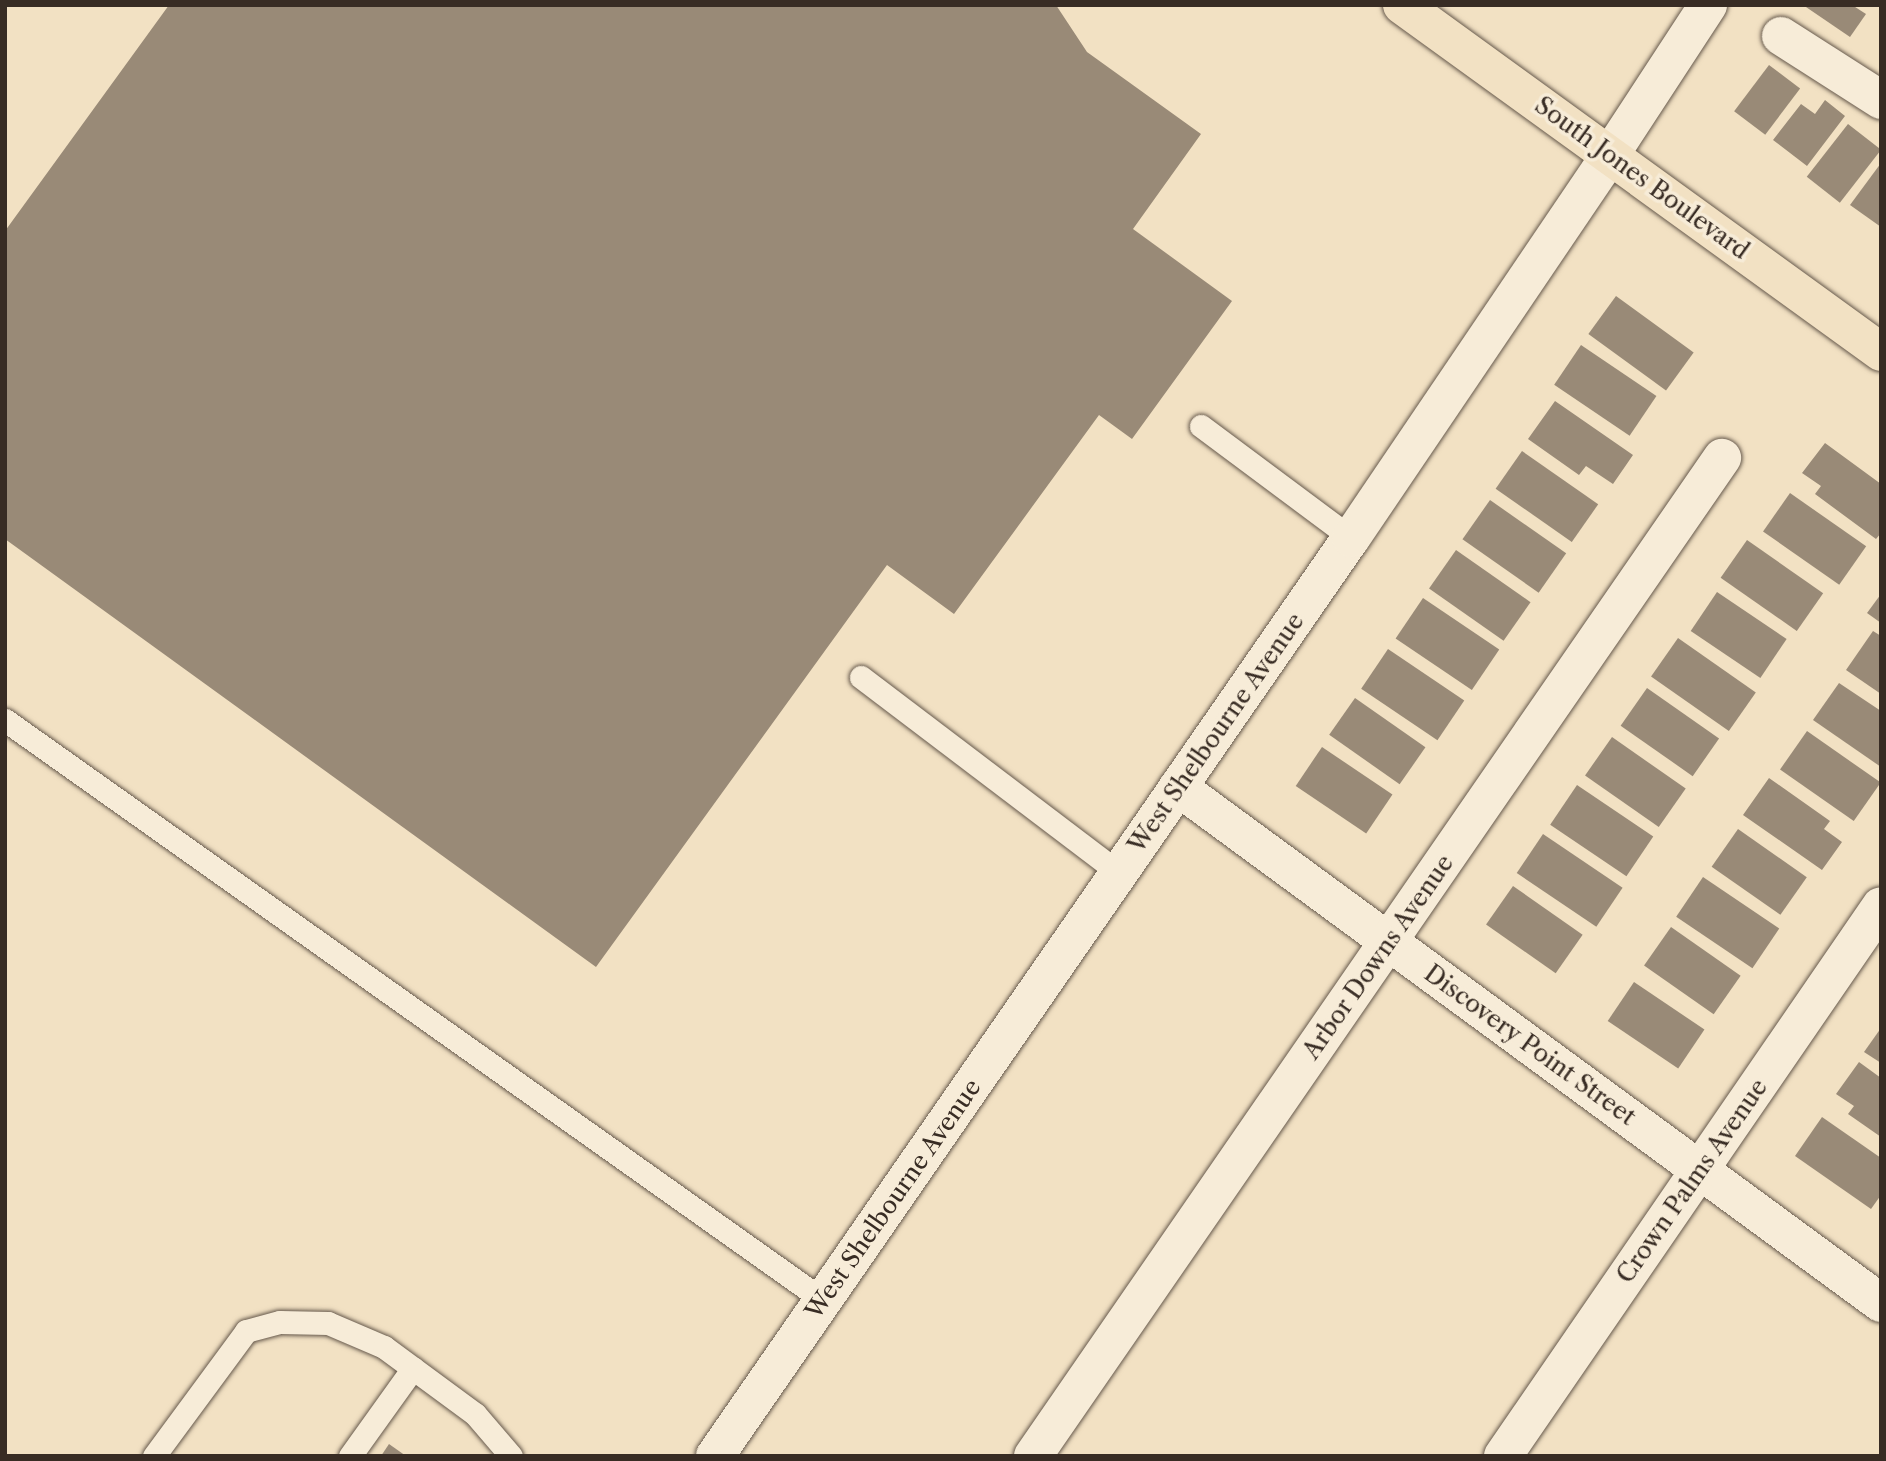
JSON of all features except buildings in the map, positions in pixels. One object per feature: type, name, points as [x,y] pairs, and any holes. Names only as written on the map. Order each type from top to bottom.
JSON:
[{"type":"main road","name":"South Jones Boulevard","points":[[1402,5],[1881,352]]},
{"type":"street","name":"West Shelbourne Avenue","points":[[715,1456],[1351,538],[1708,5]]},
{"type":"street","points":[[1782,36],[1877,88]]},
{"type":"street","name":"Arbor Downs Avenue","points":[[1033,1456],[1722,458]]},
{"type":"street","name":"Discovery Point Street","points":[[1178,787],[1881,1303]]},
{"type":"street","name":"Crown Palms Avenue","points":[[1503,1456],[1881,906]]},
{"type":"lane","points":[[1200,426],[1351,538]]},
{"type":"lane","points":[[860,677],[1119,873]]},
{"type":"lane","points":[[5,720],[823,1300]]},
{"type":"lane","points":[[153,1456],[246,1331],[280,1322],[328,1323],[384,1347],[475,1414],[511,1456]]},
{"type":"lane","points":[[350,1456],[413,1368]]}]
